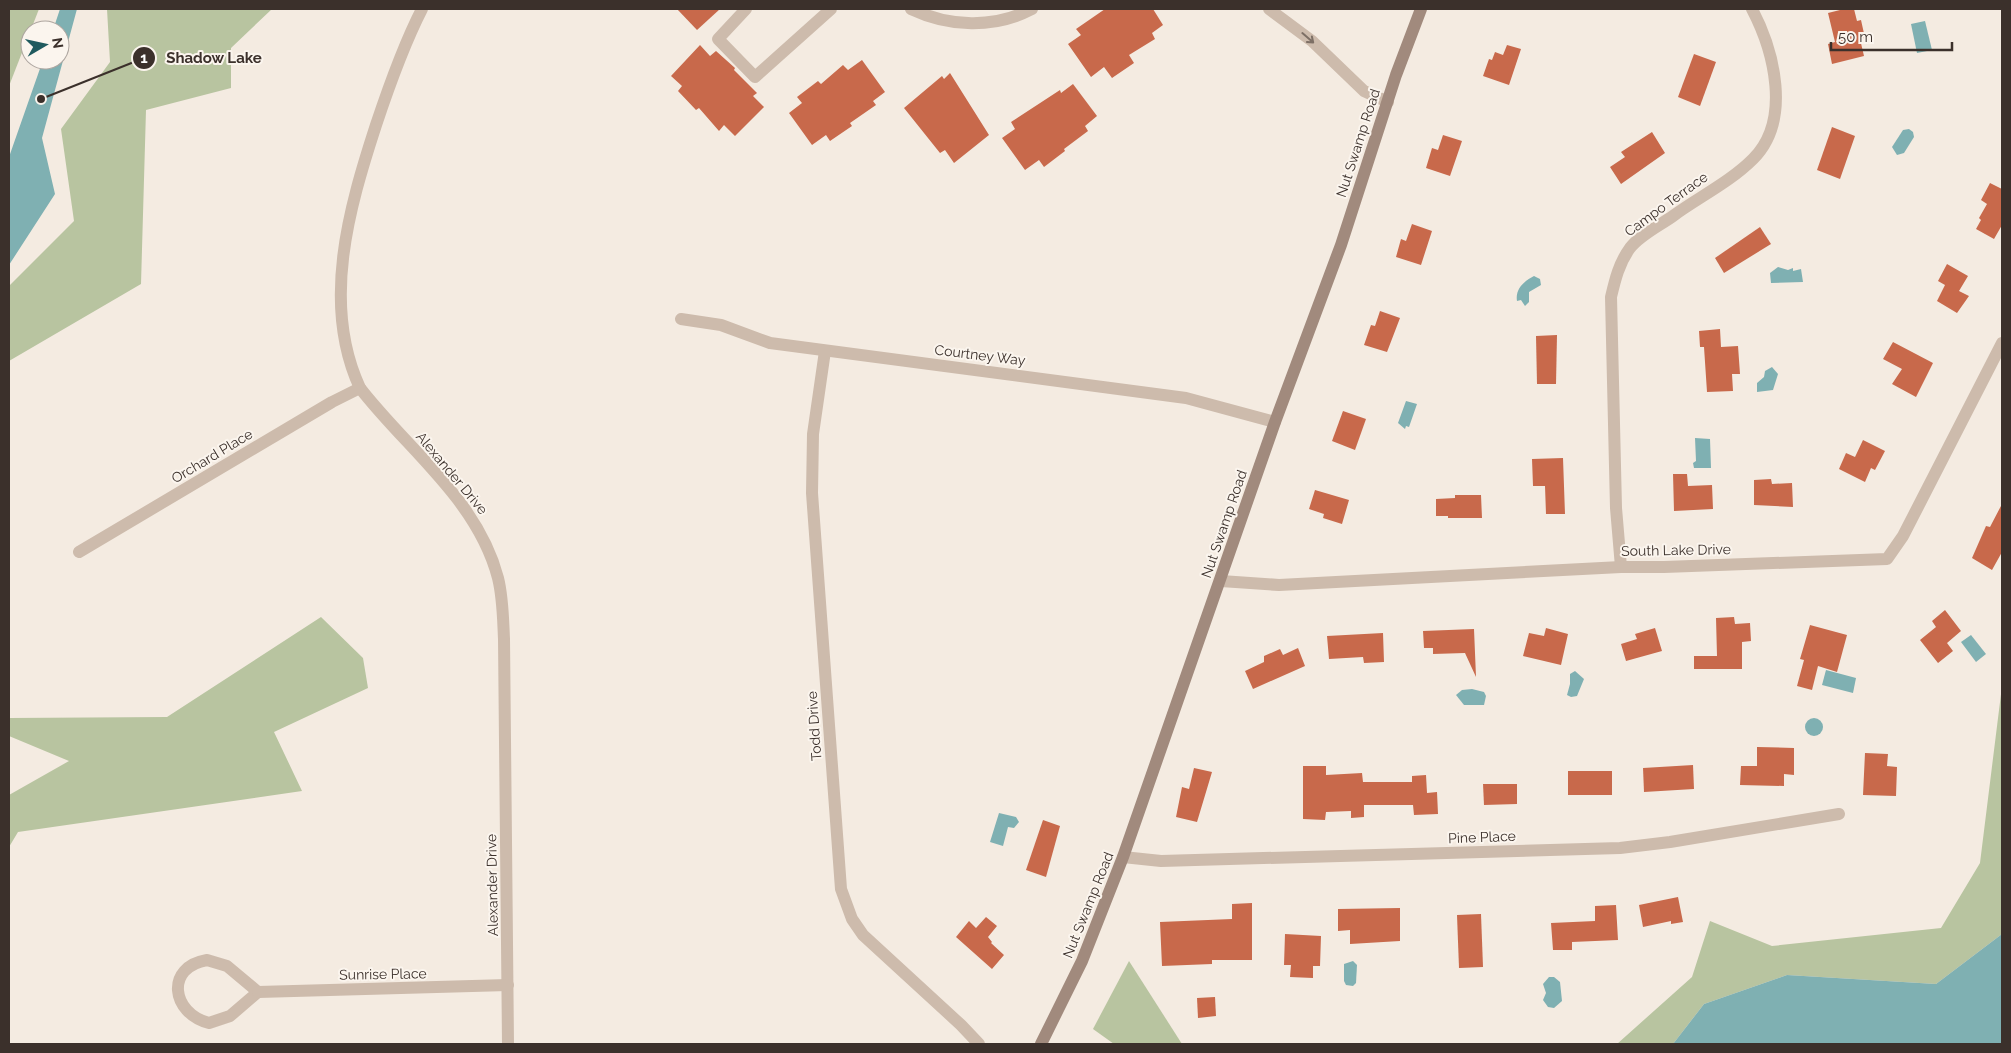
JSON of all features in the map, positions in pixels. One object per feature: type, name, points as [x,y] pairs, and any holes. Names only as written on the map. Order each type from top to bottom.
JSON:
[{"type":"main road","name":"Nut Swamp Road","points":[[1041,1044],[1082,961],[1124,857],[1221,581],[1274,422],[1341,245],[1416,10]]},
{"type":"street","name":"Alexander Drive","points":[[422,9],[389,85],[362,168],[345,240],[341,320],[352,370],[360,388],[472,518],[488,549],[498,579],[504,639],[508,1044]]},
{"type":"street","points":[[746,9],[718,39],[755,77],[831,9]]},
{"type":"street","points":[[911,9],[946,21],[978,23],[996,21],[1032,9]]},
{"type":"street","points":[[1269,9],[1312,41],[1364,91],[1388,102]]},
{"type":"street","name":"Campo Terrace","points":[[1621,567],[1616,508],[1611,297],[1616,276],[1634,243],[1739,172],[1755,157],[1768,137],[1776,105],[1775,81],[1762,29],[1752,9]]},
{"type":"street","name":"Courtney Way","points":[[681,319],[721,325],[770,343],[1186,398],[1274,422]]},
{"type":"street","name":"South Lake Drive","points":[[1221,581],[1279,585],[1621,567],[1887,559],[1903,536],[2002,343]]},
{"type":"street","name":"Todd Drive","points":[[825,351],[813,434],[812,493],[841,889],[852,919],[863,935],[961,1025],[979,1044]]},
{"type":"street","name":"Orchard Place","points":[[79,552],[332,402],[360,388]]},
{"type":"street","name":"Pine Place","points":[[1124,857],[1161,861],[1620,848],[1670,842],[1839,814]]},
{"type":"street","points":[[208,960],[227,966],[258,992],[230,1016],[209,1023],[189,1015],[182,1006],[178,993],[178,981],[180,976],[190,966],[208,960]]},
{"type":"street","name":"Sunrise Place","points":[[258,992],[508,985]]},
{"type":"green space","points":[[9,9],[39,9],[35,20],[20,20],[20,58],[9,86]]},
{"type":"green space","points":[[107,9],[272,9],[231,48],[231,88],[146,110],[141,284],[9,361],[9,286],[74,221],[61,129],[110,62]]},
{"type":"green space","points":[[321,617],[363,658],[368,688],[274,732],[302,791],[18,832],[9,847],[9,795],[69,761],[9,736],[9,718],[167,717]]},
{"type":"green space","points":[[2002,686],[2002,934],[1936,984],[1787,975],[1704,1004],[1673,1044],[1617,1044],[1692,977],[1710,921],[1772,946],[1941,928],[1980,863]]},
{"type":"green space","points":[[1129,961],[1182,1044],[1114,1044],[1093,1029]]},
{"type":"water","points":[[60,9],[77,9],[70,35],[70,20],[56,20]]},
{"type":"water","points":[[1925,21],[1932,50],[1917,53],[1911,24]]},
{"type":"water","points":[[39,70],[60,70],[42,138],[55,194],[9,265],[9,157]]},
{"type":"water","points":[[1909,129],[1913,132],[1914,137],[1904,153],[1897,155],[1892,147],[1903,130]]},
{"type":"water","points":[[1778,267],[1788,270],[1793,268],[1793,271],[1801,269],[1803,282],[1771,283],[1770,273]]},
{"type":"water","points":[[1534,276],[1540,279],[1541,285],[1529,292],[1529,302],[1525,306],[1521,300],[1517,301],[1517,293],[1527,280]]},
{"type":"water","points":[[1772,367],[1778,374],[1773,390],[1757,392],[1757,383],[1764,377],[1765,371]]},
{"type":"water","points":[[1406,401],[1417,404],[1409,427],[1406,426],[1405,429],[1398,423]]},
{"type":"water","points":[[1695,438],[1710,439],[1711,468],[1694,468],[1693,463],[1696,461]]},
{"type":"water","points":[[1971,635],[1986,654],[1976,662],[1961,642]]},
{"type":"water","points":[[1826,670],[1856,678],[1853,693],[1822,685]]},
{"type":"water","points":[[1575,671],[1584,679],[1577,696],[1571,697],[1567,695],[1570,674]]},
{"type":"water","points":[[1472,689],[1484,692],[1486,696],[1484,705],[1464,705],[1456,695],[1462,690]]},
{"type":"water","points":[[1814,718],[1822,723],[1823,727],[1818,735],[1814,736],[1806,731],[1805,727],[1810,719]]},
{"type":"water","points":[[999,813],[1016,817],[1019,822],[1014,828],[1008,827],[1003,846],[990,842]]},
{"type":"water","points":[[2002,934],[2002,1044],[1673,1044],[1704,1004],[1787,975],[1936,984]]},
{"type":"water","points":[[1353,961],[1357,965],[1356,983],[1353,986],[1346,985],[1344,981],[1344,964]]},
{"type":"water","points":[[1549,977],[1554,977],[1560,982],[1562,1001],[1554,1008],[1548,1007],[1543,1000],[1546,993],[1543,984]]},
{"type":"building","points":[[677,9],[720,9],[697,30]]},
{"type":"building","points":[[1105,9],[1153,9],[1163,25],[1152,33],[1155,39],[1129,55],[1134,63],[1112,78],[1104,67],[1091,77],[1068,44],[1081,35],[1076,29]]},
{"type":"building","points":[[1844,9],[1854,9],[1857,21],[1861,20],[1865,38],[1860,39],[1864,56],[1832,64],[1828,44],[1835,42],[1828,13]]},
{"type":"building","points":[[700,45],[710,56],[716,51],[735,68],[734,70],[757,93],[753,96],[764,107],[735,136],[724,125],[719,131],[699,108],[696,110],[678,91],[682,86],[671,76]]},
{"type":"building","points":[[1507,45],[1521,49],[1509,85],[1483,76],[1489,59],[1492,60],[1495,52],[1503,55]]},
{"type":"building","points":[[1694,54],[1716,62],[1700,106],[1678,97]]},
{"type":"building","points":[[862,60],[885,92],[873,101],[876,105],[850,123],[852,126],[830,141],[826,135],[812,145],[789,113],[802,103],[797,97],[818,81],[821,84],[843,65],[848,70]]},
{"type":"building","points":[[950,73],[989,135],[954,163],[945,150],[940,153],[904,108],[942,76],[944,79]]},
{"type":"building","points":[[1073,84],[1097,116],[1085,126],[1088,131],[1044,167],[1039,160],[1025,170],[1002,138],[1015,129],[1011,122],[1060,90],[1061,93]]},
{"type":"building","points":[[1832,127],[1855,136],[1840,179],[1817,170]]},
{"type":"building","points":[[1652,132],[1665,153],[1621,184],[1610,167],[1625,157],[1621,152]]},
{"type":"building","points":[[1443,135],[1462,141],[1450,176],[1426,168],[1432,148],[1438,150]]},
{"type":"building","points":[[1990,183],[2002,189],[2002,225],[1994,239],[1976,229],[1981,220],[1979,218],[1987,204],[1981,200]]},
{"type":"building","points":[[1412,224],[1432,231],[1421,265],[1396,257],[1401,239],[1406,241]]},
{"type":"building","points":[[1760,227],[1771,244],[1724,273],[1715,258]]},
{"type":"building","points":[[1947,264],[1968,276],[1959,291],[1969,296],[1957,313],[1937,301],[1945,285],[1938,281]]},
{"type":"building","points":[[1380,311],[1400,318],[1387,352],[1364,345],[1371,325],[1375,326]]},
{"type":"building","points":[[1720,329],[1721,347],[1738,346],[1740,374],[1732,374],[1733,391],[1707,392],[1704,347],[1700,347],[1699,331]]},
{"type":"building","points":[[1557,335],[1556,384],[1537,384],[1536,336]]},
{"type":"building","points":[[1893,342],[1933,363],[1916,397],[1892,384],[1902,369],[1883,359]]},
{"type":"building","points":[[1343,411],[1366,419],[1355,450],[1332,441]]},
{"type":"building","points":[[1863,440],[1885,451],[1875,470],[1871,468],[1865,482],[1839,469],[1846,453],[1855,457]]},
{"type":"building","points":[[1563,458],[1565,514],[1546,514],[1545,486],[1533,486],[1532,459]]},
{"type":"building","points":[[1673,474],[1687,474],[1688,486],[1712,485],[1713,509],[1674,511]]},
{"type":"building","points":[[1771,479],[1772,484],[1792,483],[1793,507],[1754,505],[1754,480]]},
{"type":"building","points":[[1315,490],[1349,500],[1342,524],[1323,518],[1324,514],[1309,509]]},
{"type":"building","points":[[1455,495],[1481,495],[1482,518],[1436,516],[1436,499],[1455,498]]},
{"type":"building","points":[[2002,504],[2002,552],[1992,570],[1972,558],[1986,526],[1990,527]]},
{"type":"building","points":[[1945,610],[1961,631],[1947,643],[1953,651],[1938,663],[1920,640],[1936,627],[1932,621]]},
{"type":"building","points":[[1734,617],[1735,624],[1750,623],[1751,641],[1742,642],[1742,669],[1694,669],[1694,656],[1717,656],[1716,618]]},
{"type":"building","points":[[1810,625],[1847,635],[1837,672],[1818,666],[1812,690],[1797,686],[1804,660],[1800,659]]},
{"type":"building","points":[[1546,628],[1568,634],[1561,665],[1523,656],[1529,633],[1544,636]]},
{"type":"building","points":[[1655,628],[1662,651],[1626,661],[1621,644],[1637,639],[1635,634]]},
{"type":"building","points":[[1474,629],[1476,677],[1465,653],[1433,654],[1433,648],[1424,648],[1423,631]]},
{"type":"building","points":[[1383,633],[1384,662],[1364,663],[1363,657],[1329,659],[1327,636]]},
{"type":"building","points":[[1298,648],[1305,666],[1253,689],[1245,671],[1264,662],[1264,656],[1280,649],[1283,655]]},
{"type":"building","points":[[1757,747],[1794,748],[1794,775],[1784,774],[1784,786],[1740,785],[1741,766],[1757,766]]},
{"type":"building","points":[[1865,753],[1888,754],[1887,766],[1897,767],[1896,796],[1863,795]]},
{"type":"building","points":[[1693,765],[1694,789],[1644,792],[1643,768]]},
{"type":"building","points":[[1303,766],[1326,766],[1326,775],[1362,773],[1363,782],[1412,782],[1412,776],[1426,775],[1427,793],[1437,792],[1438,814],[1414,815],[1413,805],[1364,805],[1364,817],[1351,818],[1351,811],[1326,812],[1325,820],[1303,819]]},
{"type":"building","points":[[1194,768],[1212,772],[1197,822],[1176,817],[1182,787],[1189,789]]},
{"type":"building","points":[[1568,771],[1612,771],[1612,795],[1568,795]]},
{"type":"building","points":[[1483,784],[1517,784],[1517,804],[1484,805]]},
{"type":"building","points":[[1043,820],[1060,826],[1046,877],[1026,870]]},
{"type":"building","points":[[1678,897],[1683,922],[1671,924],[1671,921],[1643,927],[1639,905]]},
{"type":"building","points":[[1252,903],[1252,960],[1212,960],[1212,964],[1162,966],[1160,922],[1232,919],[1232,904]]},
{"type":"building","points":[[1616,905],[1618,940],[1572,942],[1572,950],[1553,950],[1551,923],[1595,921],[1595,906]]},
{"type":"building","points":[[1400,908],[1400,941],[1350,944],[1350,930],[1338,931],[1338,909]]},
{"type":"building","points":[[1481,914],[1483,967],[1459,968],[1457,915]]},
{"type":"building","points":[[986,917],[997,926],[988,937],[991,943],[1004,955],[992,969],[956,937],[969,921],[976,928]]},
{"type":"building","points":[[1285,934],[1321,936],[1320,966],[1313,966],[1313,978],[1290,977],[1291,965],[1284,965]]},
{"type":"building","points":[[1215,997],[1216,1016],[1198,1018],[1197,998]]},
{"type":"place","name":"Shadow Lake","points":[[41,99]]}]
